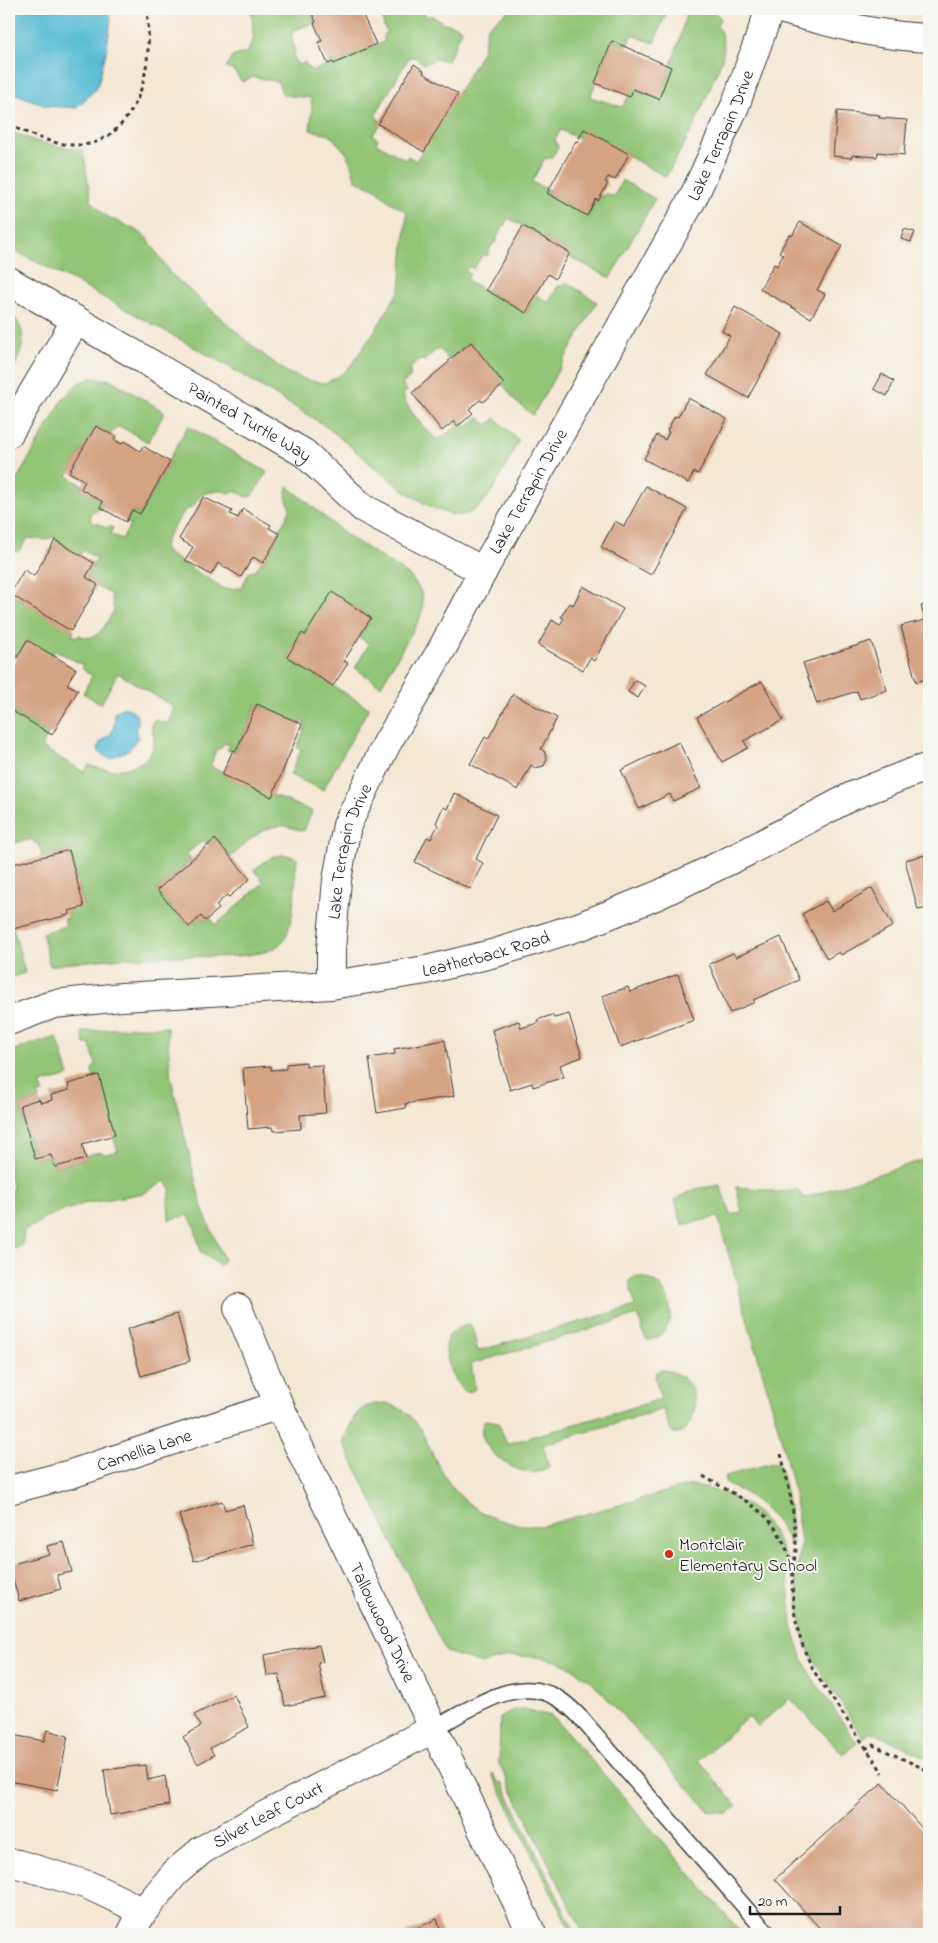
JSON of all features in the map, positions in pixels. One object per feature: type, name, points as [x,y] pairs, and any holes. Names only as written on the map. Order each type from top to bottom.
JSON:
[{"type":"street","name":"Lake Terrapin Drive","points":[[331,985],[331,943],[337,880],[347,825],[386,745],[444,647],[483,571],[693,198],[735,106],[770,9]]},
{"type":"street","points":[[780,9],[846,28],[906,37],[929,38]]},
{"type":"street","name":"Painted Turtle Way","points":[[9,281],[304,453],[363,508],[483,571]]},
{"type":"street","points":[[9,433],[76,320]]},
{"type":"street","name":"Leatherback Road","points":[[9,1021],[54,1004],[122,997],[331,985],[434,968],[495,953],[581,926],[658,895],[743,854],[852,796],[929,767]]},
{"type":"street","name":"Tallowwood Drive","points":[[238,1308],[278,1405],[532,1934]]},
{"type":"street","name":"Camellia Lane","points":[[9,1490],[71,1474],[278,1405]]},
{"type":"street","name":"Silver Leaf Court","points":[[137,1924],[175,1873],[202,1850],[259,1818],[433,1729]]},
{"type":"street","points":[[9,1863],[88,1885],[126,1903],[137,1924]]},
{"type":"lane","points":[[433,1729],[509,1691],[523,1688],[536,1690],[558,1698],[580,1716],[768,1934]]},
{"type":"path","points":[[9,125],[53,142],[75,145],[91,144],[107,137],[122,125],[135,105],[144,81],[149,34],[147,9]]},
{"type":"path","points":[[781,1454],[795,1523],[794,1610],[804,1651],[817,1676],[883,1774]]},
{"type":"path","points":[[703,1476],[750,1502],[774,1524],[783,1540],[793,1568]]},
{"type":"path","points":[[865,1749],[873,1745],[929,1771]]},
{"type":"green space","points":[[251,9],[310,9],[316,22],[294,30],[291,36],[296,63],[300,65],[305,62],[308,68],[313,71],[384,42],[384,34],[387,32],[382,15],[378,9],[420,9],[428,17],[430,15],[444,23],[459,27],[462,30],[448,61],[436,59],[424,64],[415,57],[409,57],[375,116],[380,120],[378,124],[380,125],[373,135],[378,139],[376,143],[406,160],[408,156],[416,161],[477,61],[483,49],[487,27],[511,9],[668,9],[654,43],[632,35],[627,46],[612,41],[590,97],[622,107],[633,89],[659,99],[680,39],[687,9],[710,9],[721,18],[717,24],[724,46],[722,60],[694,126],[666,177],[628,156],[629,154],[579,139],[561,130],[555,140],[558,148],[551,158],[544,159],[532,182],[549,190],[547,194],[587,215],[596,199],[598,201],[606,193],[614,197],[622,180],[655,199],[610,278],[568,256],[569,252],[508,218],[496,239],[498,240],[492,245],[487,256],[483,254],[473,269],[469,266],[465,271],[470,274],[467,280],[526,313],[536,295],[549,302],[558,286],[564,286],[566,282],[597,302],[533,415],[516,402],[471,342],[449,360],[441,350],[436,350],[424,361],[420,360],[410,368],[410,378],[402,384],[407,391],[403,395],[405,401],[412,412],[436,439],[441,438],[463,422],[467,427],[479,417],[485,424],[489,424],[495,418],[519,440],[496,485],[480,505],[471,512],[462,515],[447,513],[431,507],[396,484],[337,435],[312,417],[215,359],[87,288],[9,248],[9,130],[45,143],[83,150],[91,200],[104,215],[138,231],[148,239],[170,273],[256,349],[288,373],[310,381],[326,383],[342,374],[352,364],[376,329],[400,289],[407,212],[390,202],[376,189],[356,180],[347,154],[330,135],[310,130],[311,98],[283,95],[278,82],[253,77],[242,82],[234,71],[226,67],[232,57],[247,52],[254,38]]},
{"type":"green space","points":[[9,313],[21,328],[22,344],[17,362],[9,378]]},
{"type":"green space","points":[[93,378],[111,380],[165,412],[148,442],[121,427],[117,427],[111,434],[96,426],[67,476],[83,485],[81,489],[103,502],[99,510],[93,511],[90,514],[91,523],[113,528],[110,534],[122,539],[131,524],[126,522],[132,510],[140,514],[188,426],[267,472],[252,496],[247,497],[236,491],[227,493],[225,491],[214,492],[202,495],[193,507],[185,510],[166,539],[164,547],[167,553],[225,589],[241,588],[249,572],[255,571],[261,562],[263,563],[280,534],[278,533],[290,511],[286,495],[288,486],[345,534],[410,576],[420,589],[423,607],[420,618],[381,686],[355,668],[369,644],[359,637],[371,618],[333,593],[305,635],[302,633],[287,657],[369,708],[323,790],[290,775],[301,750],[297,748],[306,725],[301,721],[299,723],[257,704],[236,751],[227,750],[229,745],[223,743],[221,748],[216,750],[211,764],[213,768],[224,772],[222,775],[312,811],[304,831],[285,826],[269,828],[255,836],[231,857],[216,839],[208,845],[204,840],[186,854],[191,860],[157,890],[189,927],[201,916],[205,921],[210,917],[216,925],[264,882],[254,870],[269,859],[280,855],[291,856],[297,859],[294,902],[290,924],[283,941],[267,951],[226,957],[168,956],[124,958],[50,966],[42,933],[66,926],[64,919],[69,917],[69,911],[84,906],[69,850],[42,857],[39,843],[34,843],[33,839],[10,844],[14,864],[9,865],[9,709],[49,733],[41,747],[84,772],[89,765],[108,770],[129,768],[139,764],[152,750],[154,740],[151,724],[155,719],[168,723],[174,707],[118,673],[101,704],[83,693],[92,676],[82,668],[83,665],[55,650],[52,656],[27,640],[17,657],[9,654],[9,601],[15,597],[74,631],[72,635],[77,637],[80,635],[91,637],[96,635],[105,626],[114,610],[111,594],[97,587],[98,585],[86,577],[97,559],[83,550],[80,555],[52,537],[45,540],[28,538],[20,550],[16,552],[9,550],[9,493],[63,399],[78,383]]},
{"type":"green space","points":[[9,911],[25,973],[9,978]]},
{"type":"green space","points":[[132,1027],[167,1027],[171,1079],[202,1208],[224,1260],[220,1265],[201,1253],[194,1225],[188,1215],[169,1220],[168,1199],[171,1189],[165,1181],[144,1193],[83,1204],[47,1217],[24,1230],[22,1246],[9,1250],[9,1191],[13,1189],[9,1174],[9,1052],[57,1037],[69,1076],[41,1084],[43,1093],[38,1094],[39,1099],[20,1105],[35,1159],[51,1155],[55,1167],[85,1159],[85,1156],[99,1152],[106,1154],[118,1151],[93,1077],[92,1069],[96,1065],[90,1045],[84,1043],[82,1032]]},
{"type":"green space","points":[[929,1158],[929,1759],[875,1733],[870,1733],[863,1738],[822,1674],[805,1643],[797,1598],[796,1581],[801,1543],[794,1493],[782,1441],[718,1217],[682,1225],[675,1200],[695,1189],[720,1185],[731,1215],[742,1211],[736,1187],[776,1192],[798,1190],[803,1198]]},
{"type":"green space","points":[[634,1277],[648,1279],[659,1285],[666,1295],[670,1306],[670,1318],[666,1328],[659,1336],[647,1340],[645,1338],[638,1315],[471,1364],[474,1390],[467,1392],[458,1385],[447,1359],[446,1344],[448,1337],[459,1328],[469,1325],[472,1327],[478,1351],[635,1306],[629,1281]]},
{"type":"green space","points":[[662,1370],[677,1374],[687,1383],[693,1393],[695,1405],[693,1417],[688,1426],[681,1432],[672,1433],[663,1409],[543,1445],[549,1468],[537,1472],[524,1471],[499,1459],[489,1449],[483,1439],[482,1429],[486,1420],[498,1422],[507,1444],[661,1399],[655,1378],[656,1372]]},
{"type":"green space","points":[[386,1403],[406,1412],[413,1419],[423,1433],[445,1477],[466,1501],[478,1510],[507,1522],[542,1526],[691,1485],[724,1493],[747,1505],[758,1513],[773,1531],[783,1551],[786,1562],[792,1626],[803,1660],[812,1677],[857,1743],[843,1754],[790,1698],[758,1726],[748,1717],[699,1760],[737,1806],[727,1814],[709,1811],[595,1685],[571,1667],[556,1661],[537,1657],[509,1656],[482,1664],[446,1652],[343,1442],[353,1419],[361,1409],[375,1404]]},
{"type":"green space","points":[[777,1463],[786,1490],[792,1537],[791,1543],[789,1543],[781,1527],[763,1506],[725,1481],[726,1476]]},
{"type":"green space","points":[[524,1709],[551,1716],[560,1724],[743,1934],[584,1934],[499,1764],[500,1717],[513,1710]]},
{"type":"green space","points":[[493,1773],[499,1783],[502,1782],[576,1934],[572,1934]]},
{"type":"water","points":[[9,9],[108,9],[111,19],[107,48],[97,88],[76,108],[46,106],[9,91]]},
{"type":"water","points":[[122,708],[132,710],[136,715],[138,737],[130,749],[109,759],[99,752],[98,748],[112,731],[114,713]]},
{"type":"building","points":[[310,9],[360,9],[376,44],[334,64],[333,62],[328,64],[318,42],[322,41]]},
{"type":"building","points":[[612,41],[671,67],[659,99],[633,89],[630,97],[595,83]]},
{"type":"building","points":[[414,64],[424,71],[423,73],[458,94],[424,152],[378,124]]},
{"type":"building","points":[[837,111],[880,115],[879,118],[907,120],[904,155],[878,152],[877,157],[852,155],[852,158],[833,156]]},
{"type":"building","points":[[584,129],[629,154],[615,180],[608,177],[605,182],[608,183],[598,201],[596,199],[587,216],[547,193]]},
{"type":"building","points":[[800,222],[842,246],[817,290],[825,294],[811,318],[760,289],[774,264],[777,266],[783,255],[779,252],[789,235],[792,236]]},
{"type":"building","points":[[523,226],[570,253],[555,279],[548,274],[526,313],[486,290]]},
{"type":"building","points":[[904,229],[915,232],[911,242],[901,239]]},
{"type":"building","points":[[735,307],[783,334],[748,398],[707,375],[730,336],[722,331]]},
{"type":"building","points":[[471,342],[504,384],[483,402],[480,400],[469,409],[473,413],[463,422],[457,426],[454,421],[442,431],[412,393]]},
{"type":"building","points":[[882,374],[894,381],[887,396],[874,389]]},
{"type":"building","points":[[688,398],[727,419],[698,474],[694,472],[688,483],[644,459],[657,435],[665,440],[669,432],[667,431],[675,416],[678,417]]},
{"type":"building","points":[[96,426],[116,437],[114,440],[122,444],[124,441],[140,451],[143,446],[170,462],[140,514],[132,510],[126,522],[100,507],[103,502],[81,489],[85,481],[69,472]]},
{"type":"building","points":[[646,486],[687,509],[651,575],[601,547],[615,521],[624,526]]},
{"type":"building","points":[[203,497],[232,511],[230,514],[238,518],[243,509],[271,525],[269,528],[280,534],[263,563],[253,557],[241,577],[218,563],[211,575],[185,560],[193,547],[179,539]]},
{"type":"building","points":[[55,540],[94,563],[86,577],[98,585],[71,631],[10,594],[24,570],[34,576]]},
{"type":"building","points":[[583,586],[623,609],[594,661],[590,658],[583,670],[538,645],[552,620],[560,625],[564,618],[561,617],[569,603],[573,605]]},
{"type":"building","points":[[332,592],[371,618],[344,661],[348,663],[333,686],[287,657],[302,633],[305,635]]},
{"type":"building","points":[[929,604],[929,678],[916,682],[901,626],[925,620],[921,606]]},
{"type":"building","points":[[27,640],[76,669],[67,684],[78,690],[52,735],[9,709],[9,671]]},
{"type":"building","points":[[871,641],[887,690],[860,699],[857,691],[817,704],[803,663]]},
{"type":"building","points":[[635,680],[645,686],[638,698],[628,692]]},
{"type":"building","points":[[762,681],[783,720],[744,741],[748,748],[722,762],[697,717]]},
{"type":"building","points":[[513,694],[557,718],[541,749],[544,751],[547,759],[544,766],[535,768],[531,765],[518,790],[470,764],[485,737],[488,739]]},
{"type":"building","points":[[257,704],[302,724],[272,797],[222,775],[233,750],[236,751]]},
{"type":"building","points":[[679,742],[701,788],[673,801],[670,794],[639,809],[621,770]]},
{"type":"building","points":[[454,793],[497,815],[476,859],[483,863],[470,889],[415,862],[427,837],[431,839],[438,825],[436,823],[443,807],[447,809]]},
{"type":"building","points":[[215,839],[250,879],[229,897],[227,895],[216,905],[219,909],[205,921],[201,916],[189,927],[157,890]]},
{"type":"building","points":[[69,850],[84,907],[69,911],[70,914],[68,915],[13,929],[9,911],[9,865]]},
{"type":"building","points":[[929,854],[929,908],[918,910],[905,860]]},
{"type":"building","points":[[872,888],[893,926],[841,955],[839,952],[827,959],[802,914],[826,901],[832,911]]},
{"type":"building","points":[[781,937],[799,980],[753,1000],[755,1002],[730,1013],[709,964],[733,953],[736,957]]},
{"type":"building","points":[[678,974],[694,1020],[620,1047],[602,996],[628,987],[630,992]]},
{"type":"building","points":[[569,1014],[582,1057],[560,1065],[564,1077],[533,1087],[532,1083],[510,1090],[492,1030],[519,1021],[521,1028],[538,1023],[537,1020],[552,1015],[554,1018]]},
{"type":"building","points":[[445,1040],[454,1096],[405,1104],[406,1108],[377,1113],[369,1058],[395,1054],[394,1049]]},
{"type":"building","points":[[306,1062],[306,1066],[322,1065],[326,1113],[300,1115],[301,1129],[273,1131],[272,1127],[248,1129],[243,1068],[271,1066],[271,1070],[286,1069],[286,1064]]},
{"type":"building","points":[[99,1075],[115,1135],[82,1144],[86,1159],[55,1167],[51,1155],[35,1159],[20,1105],[39,1099],[41,1103],[52,1100],[51,1095],[69,1090],[68,1084]]},
{"type":"building","points":[[177,1314],[190,1361],[141,1376],[127,1329]]},
{"type":"building","points":[[222,1501],[225,1510],[243,1505],[253,1544],[194,1561],[179,1515]]},
{"type":"building","points":[[64,1542],[72,1572],[57,1575],[61,1589],[19,1601],[9,1565],[49,1554],[47,1546]]},
{"type":"building","points":[[319,1645],[323,1662],[318,1663],[325,1698],[285,1706],[279,1674],[267,1676],[264,1655]]},
{"type":"building","points":[[234,1695],[249,1727],[210,1748],[214,1755],[198,1764],[183,1737],[201,1726],[194,1715]]},
{"type":"building","points":[[47,1730],[68,1736],[57,1790],[9,1781],[9,1758],[13,1735],[44,1741]]},
{"type":"building","points":[[146,1765],[148,1780],[165,1776],[169,1805],[110,1815],[104,1770]]},
{"type":"building","points":[[882,1783],[929,1836],[929,1934],[825,1934],[775,1879]]},
{"type":"building","points":[[437,1919],[442,1934],[403,1934]]},
{"type":"place","name":"Montclair Elementary School","points":[[669,1554]]}]
